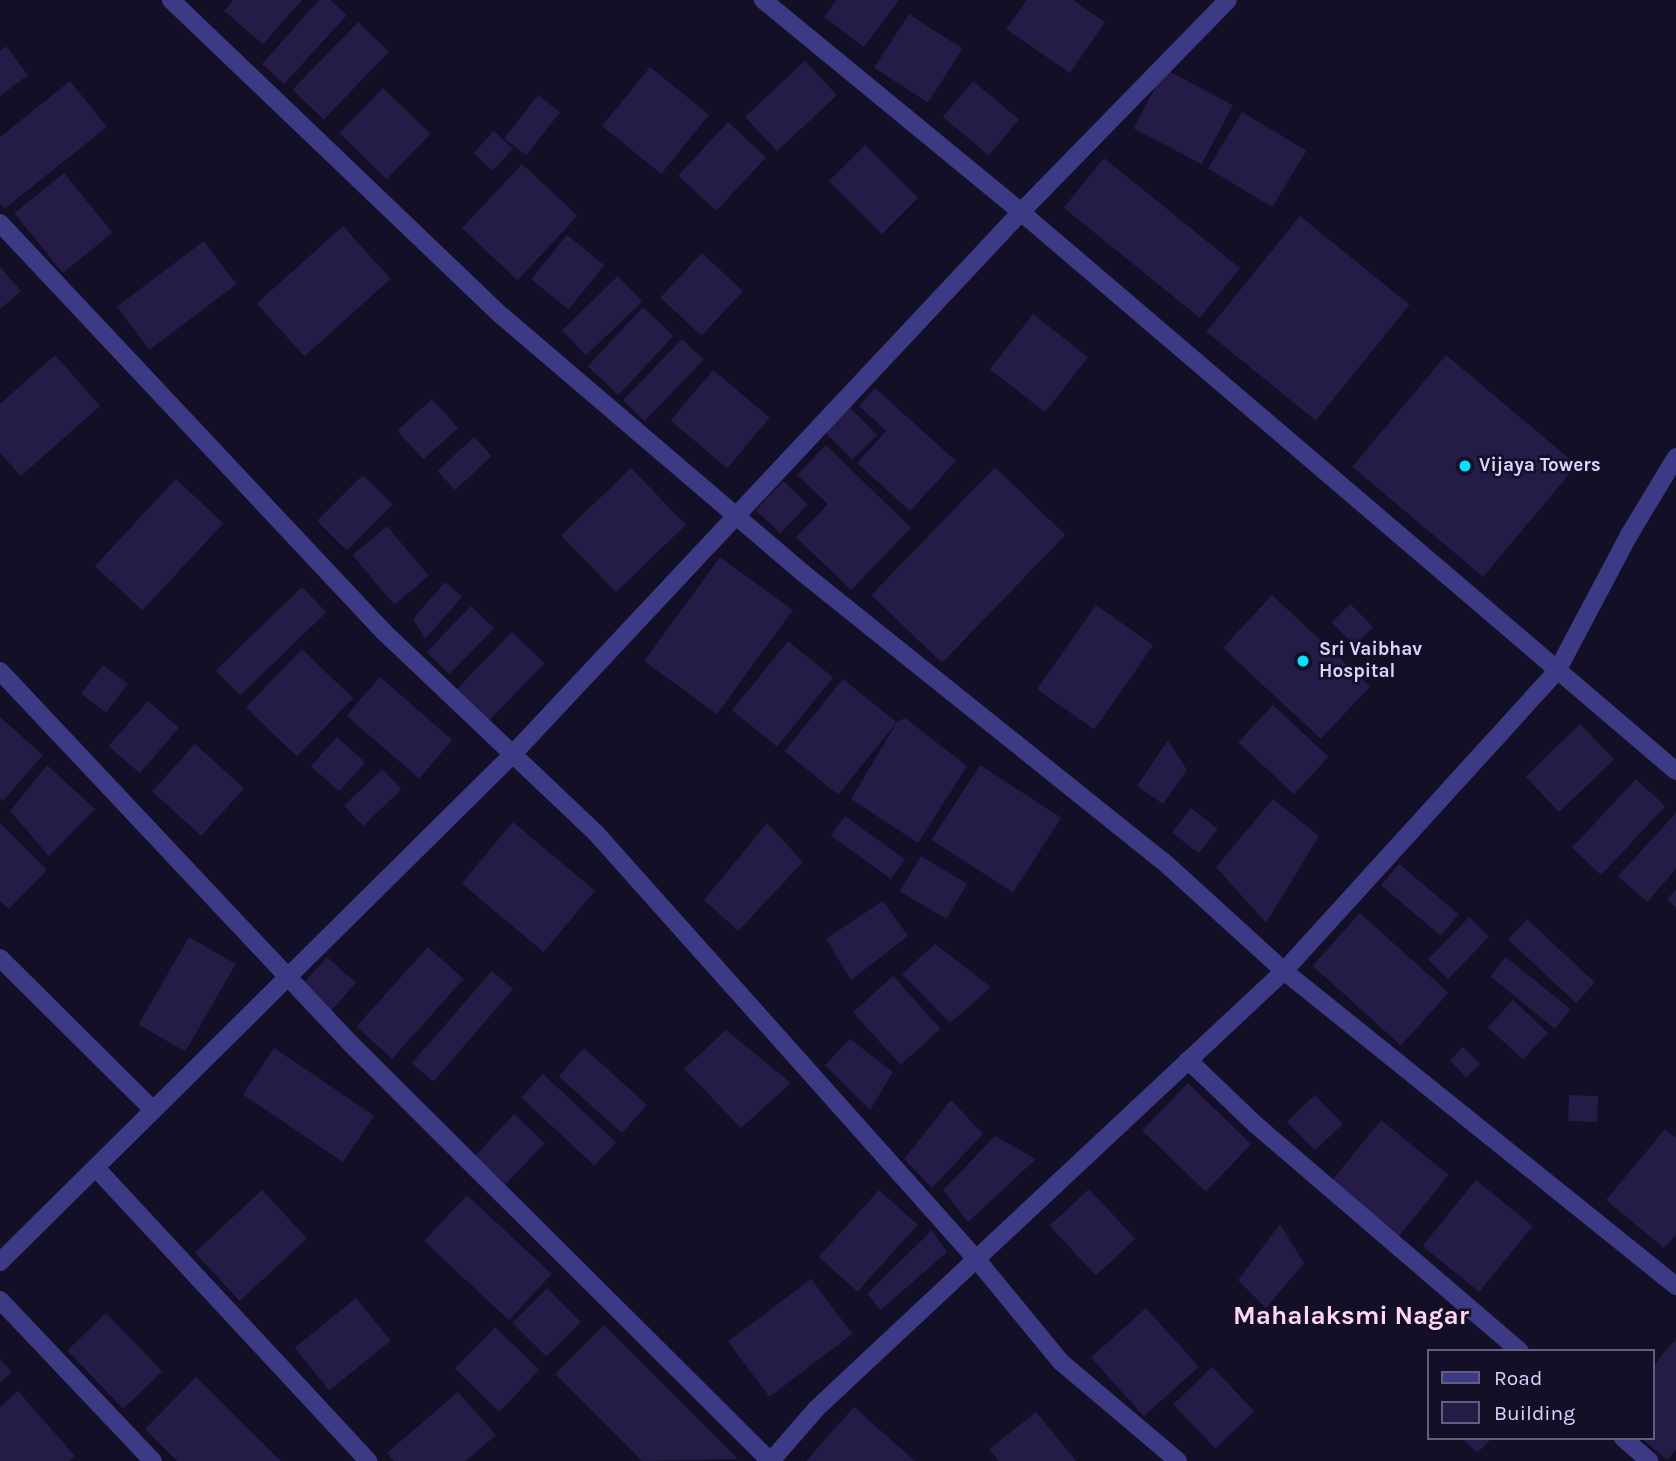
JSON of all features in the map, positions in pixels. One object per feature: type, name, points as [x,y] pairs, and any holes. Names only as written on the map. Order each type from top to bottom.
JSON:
[{"type":"street","points":[[763,0],[1021,212],[1676,771]]},
{"type":"street","points":[[0,1262],[286,975],[511,756],[1021,212],[1228,0]]},
{"type":"street","points":[[180,3],[502,316],[735,515],[1163,861],[1283,971],[1675,1283]]},
{"type":"street","points":[[0,223],[384,632],[511,756],[594,832],[978,1261],[1061,1362],[1178,1461]]},
{"type":"street","points":[[0,671],[286,975],[771,1461],[816,1409],[978,1261],[1283,971],[1557,671],[1629,535],[1676,457]]},
{"type":"street","points":[[0,958],[153,1110]]},
{"type":"street","points":[[1188,1060],[1266,1134],[1518,1349]]},
{"type":"street","points":[[96,1168],[368,1461]]},
{"type":"street","points":[[0,1300],[153,1461]]},
{"type":"street","points":[[1625,1440],[1649,1461]]},
{"type":"building","points":[[233,0],[302,0],[263,44],[224,11]]},
{"type":"building","points":[[319,0],[330,0],[347,15],[284,84],[262,64]]},
{"type":"building","points":[[836,0],[899,0],[864,47],[824,17]]},
{"type":"building","points":[[1027,0],[1073,0],[1105,22],[1070,73],[1006,29]]},
{"type":"building","points":[[909,14],[963,49],[928,103],[874,68]]},
{"type":"building","points":[[358,22],[389,52],[324,119],[293,90]]},
{"type":"building","points":[[6,46],[28,75],[0,96],[0,51]]},
{"type":"building","points":[[805,61],[837,95],[777,151],[745,117]]},
{"type":"building","points":[[650,67],[709,115],[661,174],[602,126]]},
{"type":"building","points":[[1165,69],[1233,105],[1202,164],[1134,128]]},
{"type":"building","points":[[70,81],[107,127],[4,209],[0,204],[0,137]]},
{"type":"building","points":[[973,81],[1019,120],[989,156],[943,117]]},
{"type":"building","points":[[383,88],[430,134],[387,179],[339,133]]},
{"type":"building","points":[[538,95],[560,112],[526,156],[504,138]]},
{"type":"building","points":[[1242,112],[1306,151],[1272,207],[1208,169]]},
{"type":"building","points":[[728,122],[766,157],[716,211],[678,175]]},
{"type":"building","points":[[494,131],[513,149],[493,171],[474,153]]},
{"type":"building","points":[[865,145],[918,198],[882,234],[829,181]]},
{"type":"building","points":[[1104,158],[1240,268],[1200,318],[1064,208]]},
{"type":"building","points":[[522,164],[578,216],[518,280],[462,228]]},
{"type":"building","points":[[64,173],[112,233],[63,273],[14,213]]},
{"type":"building","points":[[1300,216],[1410,305],[1316,421],[1206,332]]},
{"type":"building","points":[[343,226],[391,279],[304,356],[257,304]]},
{"type":"building","points":[[567,235],[604,265],[568,310],[531,279]]},
{"type":"building","points":[[204,241],[236,284],[149,350],[117,307]]},
{"type":"building","points":[[702,253],[743,291],[701,336],[660,298]]},
{"type":"building","points":[[0,267],[21,291],[0,309]]},
{"type":"building","points":[[618,276],[642,301],[586,355],[562,330]]},
{"type":"building","points":[[643,307],[674,336],[618,395],[588,366]]},
{"type":"building","points":[[1033,314],[1088,357],[1045,412],[990,369]]},
{"type":"building","points":[[682,339],[704,360],[645,421],[623,400]]},
{"type":"building","points":[[55,355],[100,406],[21,476],[0,453],[0,404]]},
{"type":"building","name":"Vijaya Towers","points":[[1446,355],[1577,465],[1483,577],[1352,467]]},
{"type":"building","points":[[713,370],[770,418],[727,468],[671,421]]},
{"type":"building","points":[[875,388],[956,461],[910,511],[857,463],[886,431],[859,406]]},
{"type":"building","points":[[432,399],[458,428],[423,459],[397,430]]},
{"type":"building","points":[[846,404],[877,435],[852,460],[821,429]]},
{"type":"building","points":[[474,437],[492,456],[455,490],[437,471]]},
{"type":"building","points":[[826,445],[911,528],[851,590],[796,537],[828,504],[797,475]]},
{"type":"building","points":[[995,467],[1065,535],[942,663],[871,595]]},
{"type":"building","points":[[631,468],[686,525],[616,592],[561,535]]},
{"type":"building","points":[[363,475],[393,505],[347,551],[317,521]]},
{"type":"building","points":[[176,479],[224,523],[142,610],[95,566]]},
{"type":"building","points":[[783,481],[808,504],[781,533],[756,510]]},
{"type":"building","points":[[387,526],[429,576],[394,605],[353,555]]},
{"type":"building","points":[[720,557],[793,610],[717,714],[644,661]]},
{"type":"building","points":[[445,582],[462,597],[425,639],[413,619]]},
{"type":"building","points":[[302,587],[326,612],[240,696],[216,670]]},
{"type":"building","points":[[1272,595],[1370,686],[1321,739],[1223,648]]},
{"type":"building","points":[[1350,604],[1373,627],[1355,646],[1332,622]]},
{"type":"building","points":[[1096,605],[1153,645],[1094,730],[1037,689]]},
{"type":"building","points":[[471,606],[494,628],[450,674],[427,652]]},
{"type":"building","points":[[512,632],[544,663],[487,722],[455,691]]},
{"type":"building","points":[[788,641],[833,678],[777,747],[732,710]]},
{"type":"building","points":[[302,649],[353,698],[297,757],[246,707]]},
{"type":"building","points":[[103,665],[128,684],[106,712],[81,694]]},
{"type":"building","points":[[380,677],[452,740],[419,778],[347,715]]},
{"type":"building","points":[[843,679],[897,722],[838,795],[784,751]]},
{"type":"building","points":[[148,701],[179,728],[140,773],[109,746]]},
{"type":"building","points":[[1273,705],[1329,757],[1294,794],[1238,742]]},
{"type":"building","points":[[0,717],[43,755],[3,801],[0,799]]},
{"type":"building","points":[[905,718],[967,766],[918,843],[851,799],[897,722]]},
{"type":"building","points":[[1580,724],[1614,759],[1559,812],[1525,777]]},
{"type":"building","points":[[337,737],[365,762],[339,791],[311,766]]},
{"type":"building","points":[[1168,740],[1187,770],[1163,804],[1137,786]]},
{"type":"building","points":[[195,744],[244,788],[201,836],[152,792]]},
{"type":"building","points":[[47,765],[95,809],[49,856],[10,811]]},
{"type":"building","points":[[980,765],[1061,818],[1013,892],[932,840]]},
{"type":"building","points":[[382,769],[401,789],[363,826],[344,806]]},
{"type":"building","points":[[1636,779],[1665,806],[1601,875],[1572,848]]},
{"type":"building","points":[[1273,799],[1319,836],[1266,923],[1216,867]]},
{"type":"building","points":[[1191,808],[1218,829],[1199,853],[1172,832]]},
{"type":"building","points":[[1676,813],[1676,869],[1647,902],[1618,876]]},
{"type":"building","points":[[845,816],[905,859],[891,879],[831,835]]},
{"type":"building","points":[[513,822],[595,891],[544,952],[462,883]]},
{"type":"building","points":[[0,823],[47,870],[9,909],[0,901]]},
{"type":"building","points":[[767,823],[803,862],[738,931],[704,900]]},
{"type":"building","points":[[921,856],[967,884],[946,919],[900,891]]},
{"type":"building","points":[[1399,864],[1459,914],[1441,936],[1381,885]]},
{"type":"building","points":[[1676,890],[1676,908],[1667,899]]},
{"type":"building","points":[[883,901],[908,936],[851,980],[826,939]]},
{"type":"building","points":[[1360,913],[1448,993],[1401,1045],[1312,966]]},
{"type":"building","points":[[1469,917],[1489,936],[1448,979],[1428,959]]},
{"type":"building","points":[[1527,919],[1595,982],[1576,1003],[1508,939]]},
{"type":"building","points":[[189,937],[236,964],[185,1051],[139,1024]]},
{"type":"building","points":[[935,944],[991,987],[950,1023],[902,974]]},
{"type":"building","points":[[428,947],[464,979],[392,1059],[356,1027]]},
{"type":"building","points":[[327,957],[356,983],[331,1011],[302,984]]},
{"type":"building","points":[[1506,957],[1571,1009],[1555,1029],[1490,976]]},
{"type":"building","points":[[492,971],[513,989],[433,1081],[412,1063]]},
{"type":"building","points":[[893,976],[941,1029],[900,1065],[853,1012]]},
{"type":"building","points":[[1513,1000],[1548,1033],[1523,1060],[1488,1027]]},
{"type":"building","points":[[726,1030],[791,1083],[741,1128],[684,1069]]},
{"type":"building","points":[[850,1039],[893,1072],[870,1110],[825,1065]]},
{"type":"building","points":[[1463,1047],[1480,1064],[1467,1077],[1450,1060]]},
{"type":"building","points":[[274,1048],[374,1116],[343,1162],[243,1094]]},
{"type":"building","points":[[584,1048],[647,1105],[622,1133],[559,1076]]},
{"type":"building","points":[[543,1074],[616,1142],[594,1166],[521,1097]]},
{"type":"building","points":[[1188,1083],[1251,1144],[1205,1192],[1142,1130]]},
{"type":"building","points":[[1315,1095],[1343,1124],[1315,1151],[1287,1122]]},
{"type":"building","points":[[1569,1095],[1598,1096],[1597,1122],[1568,1121]]},
{"type":"building","points":[[951,1100],[983,1134],[932,1188],[904,1159]]},
{"type":"building","points":[[514,1114],[545,1143],[506,1184],[475,1156]]},
{"type":"building","points":[[1381,1120],[1449,1175],[1398,1237],[1331,1182]]},
{"type":"building","points":[[1665,1129],[1676,1138],[1676,1235],[1664,1248],[1606,1200]]},
{"type":"building","points":[[995,1136],[1036,1159],[968,1222],[943,1190]]},
{"type":"building","points":[[1476,1180],[1533,1226],[1479,1292],[1423,1246]]},
{"type":"building","points":[[1089,1189],[1135,1239],[1096,1276],[1050,1226]]},
{"type":"building","points":[[262,1190],[307,1238],[240,1301],[195,1253]]},
{"type":"building","points":[[879,1190],[918,1225],[857,1292],[819,1257]]},
{"type":"building","points":[[467,1195],[552,1274],[509,1320],[424,1241]]},
{"type":"building","points":[[1280,1224],[1304,1263],[1266,1308],[1238,1280]]},
{"type":"building","points":[[932,1230],[947,1252],[881,1310],[867,1294]]},
{"type":"building","points":[[811,1279],[853,1334],[769,1397],[728,1342]]},
{"type":"building","points":[[547,1288],[581,1322],[546,1357],[512,1323]]},
{"type":"building","points":[[356,1298],[391,1341],[329,1390],[295,1348]]},
{"type":"building","points":[[1146,1308],[1199,1367],[1144,1416],[1091,1358]]},
{"type":"building","points":[[106,1313],[162,1371],[123,1409],[67,1351]]},
{"type":"building","points":[[604,1325],[738,1459],[642,1461],[555,1374]]},
{"type":"building","points":[[495,1327],[540,1370],[499,1412],[455,1369]]},
{"type":"building","points":[[1676,1339],[1676,1450],[1667,1460],[1643,1440],[1655,1440],[1655,1364]]},
{"type":"building","points":[[0,1359],[12,1372],[0,1383]]},
{"type":"building","points":[[1212,1367],[1254,1411],[1216,1448],[1173,1405]]},
{"type":"building","points":[[196,1377],[281,1461],[177,1461],[145,1429]]},
{"type":"building","points":[[18,1391],[75,1456],[69,1461],[0,1461],[0,1407]]},
{"type":"building","points":[[458,1392],[496,1435],[466,1461],[394,1461],[387,1453]]},
{"type":"building","points":[[854,1407],[915,1461],[806,1461]]},
{"type":"building","points":[[1036,1412],[1076,1461],[999,1461],[989,1449]]},
{"type":"building","points":[[1464,1440],[1490,1440],[1477,1453]]},
{"type":"place","name":"Vijaya Towers","points":[[1465,466]]},
{"type":"place","name":"Sri Vaibhav Hospital","points":[[1303,661]]},
{"type":"district","name":"Mahalaksmi Nagar","points":[[1351,1316]]}]
